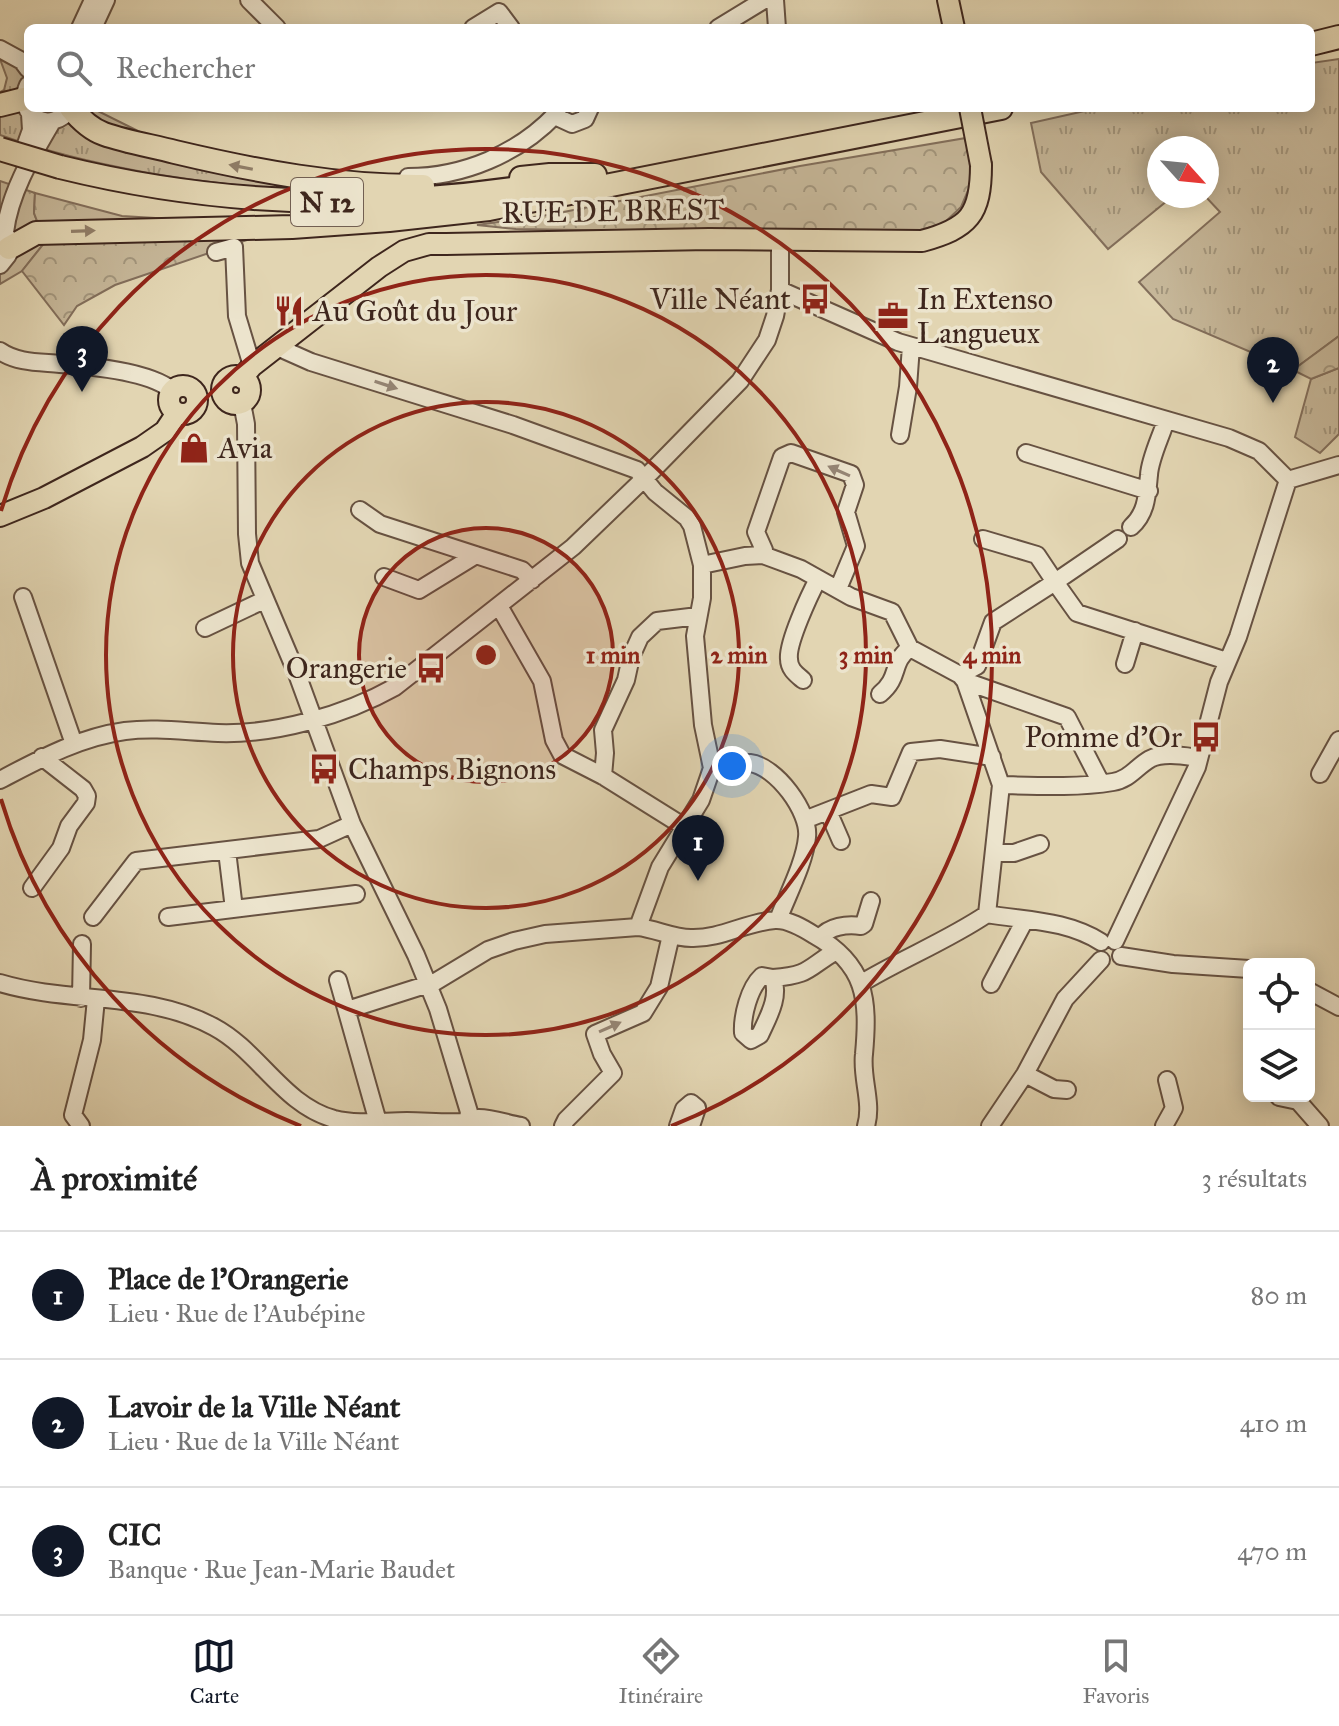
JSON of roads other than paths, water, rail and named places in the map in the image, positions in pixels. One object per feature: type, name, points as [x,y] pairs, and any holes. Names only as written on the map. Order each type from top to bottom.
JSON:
[{"type":"highway","points":[[1315,29],[1339,23]]},
{"type":"highway","points":[[1315,43],[1339,37]]},
{"type":"highway","points":[[0,105],[24,100]]},
{"type":"highway","points":[[74,112],[82,121],[104,134],[216,162],[318,177],[409,186],[462,185],[550,175],[595,175]]},
{"type":"highway","name":"N 12","points":[[0,162],[56,173],[241,198],[315,202],[443,198],[595,175],[913,112]]},
{"type":"highway","name":"N 12","points":[[0,149],[56,173],[157,201],[246,211],[311,214],[489,209],[981,112]]},
{"type":"highway","points":[[4,243],[36,233],[292,227],[489,209]]},
{"type":"main road","points":[[948,0],[953,24]]},
{"type":"main road","name":"RUE DE BREST","points":[[247,372],[275,346],[379,267],[404,251],[429,244],[922,241],[952,232],[967,220],[976,205],[981,187],[981,165],[971,112]]},
{"type":"main road","points":[[0,516],[44,498],[142,447],[165,431],[177,413],[170,403],[188,395],[229,396],[250,392],[247,372]]},
{"type":"street","points":[[82,24],[93,0]]},
{"type":"street","points":[[95,24],[106,0]]},
{"type":"street","points":[[249,0],[273,24]]},
{"type":"street","points":[[725,24],[764,0]]},
{"type":"street","points":[[775,0],[777,24]]},
{"type":"street","points":[[477,24],[495,6],[508,24]]},
{"type":"street","points":[[0,49],[24,64]]},
{"type":"street","points":[[0,202],[28,143],[28,112]]},
{"type":"street","points":[[37,112],[44,122],[52,122],[68,112]]},
{"type":"street","points":[[318,177],[427,177],[492,159],[526,141],[554,112]]},
{"type":"street","points":[[556,112],[567,123],[585,119],[588,112]]},
{"type":"street","points":[[4,243],[8,210],[52,122]]},
{"type":"street","points":[[0,780],[42,757],[98,736],[127,730],[246,733],[365,704],[395,687],[573,547],[716,408],[754,363],[767,340],[780,290],[780,240]]},
{"type":"street","points":[[216,252],[234,247],[237,316],[247,372]]},
{"type":"street","points":[[780,290],[911,346],[1241,442],[1258,464],[1287,484]]},
{"type":"street","points":[[275,346],[311,362],[637,470],[655,492],[687,518],[692,526],[702,565],[702,598],[695,636],[698,681],[712,768],[701,800],[660,867],[638,927]]},
{"type":"street","points":[[900,435],[911,346]]},
{"type":"street","points":[[0,351],[17,359],[125,373],[162,383],[188,395]]},
{"type":"street","points":[[229,396],[246,424],[250,563],[264,600],[321,717],[352,824],[428,983],[457,1068],[469,1112],[467,1124]]},
{"type":"street","points":[[1131,527],[1141,519],[1149,491],[1149,475],[1166,420]]},
{"type":"street","points":[[763,555],[764,550],[756,532],[782,457],[791,453],[851,474],[855,485],[846,512],[856,546],[838,589]]},
{"type":"street","points":[[1026,453],[1149,491]]},
{"type":"street","points":[[1287,484],[1339,465]]},
{"type":"street","points":[[990,1126],[1025,1074],[1065,999],[1110,950],[1186,793],[1199,758],[1219,682],[1238,637],[1287,484]]},
{"type":"street","points":[[360,510],[380,524],[522,570],[532,580]]},
{"type":"street","points":[[983,539],[1037,555],[1077,613],[1227,661]]},
{"type":"street","points":[[962,678],[977,666],[993,622],[1118,539]]},
{"type":"street","points":[[384,577],[419,590],[476,555]]},
{"type":"street","points":[[702,565],[763,555],[801,569],[851,597],[892,612],[910,648],[962,678],[1067,717],[1101,783]]},
{"type":"street","points":[[803,680],[793,672],[788,657],[807,600],[818,579]]},
{"type":"street","points":[[23,597],[74,744]]},
{"type":"street","points":[[205,628],[264,600]]},
{"type":"street","points":[[499,606],[542,681],[554,740],[562,755],[603,776],[683,826]]},
{"type":"street","points":[[603,776],[603,730],[626,680],[640,637],[657,621],[698,616]]},
{"type":"street","points":[[1125,664],[1135,631]]},
{"type":"street","points":[[880,694],[891,685],[900,655],[910,648]]},
{"type":"street","points":[[962,678],[1001,785],[987,914]]},
{"type":"street","points":[[1320,774],[1339,740]]},
{"type":"street","points":[[807,819],[871,794],[892,797],[911,752],[940,749],[992,757]]},
{"type":"street","points":[[1001,785],[1101,783],[1127,778],[1150,759],[1162,755],[1199,758]]},
{"type":"street","points":[[32,888],[61,848],[87,796],[83,789],[42,757]]},
{"type":"street","points":[[712,768],[749,763],[761,767],[779,779],[807,819],[807,841],[778,920]]},
{"type":"street","points":[[828,811],[841,841]]},
{"type":"street","points":[[93,917],[136,861],[319,839],[352,824]]},
{"type":"street","points":[[994,853],[1014,853],[1040,844]]},
{"type":"street","points":[[227,851],[234,909]]},
{"type":"street","points":[[168,917],[356,894]]},
{"type":"street","points":[[820,938],[825,932],[849,924],[864,924],[871,901]]},
{"type":"street","points":[[860,984],[956,935],[987,914],[1061,923],[1085,932],[1110,950],[1173,964],[1243,969]]},
{"type":"street","points":[[347,1010],[435,982],[488,950],[545,934],[638,927],[691,938],[722,935],[778,920],[801,927],[820,938],[855,969],[866,1005],[863,1063],[869,1109],[866,1126]]},
{"type":"street","points":[[991,984],[1025,920]]},
{"type":"street","points":[[563,1126],[613,1073],[595,1034],[643,1013],[659,987],[671,935]]},
{"type":"street","points":[[81,1126],[73,1115],[92,1040],[82,944]]},
{"type":"street","points":[[758,1046],[777,989],[773,978],[795,976],[812,970],[836,951]]},
{"type":"street","points":[[338,980],[372,1124]]},
{"type":"street","points":[[0,983],[17,988],[153,1005],[215,1027],[238,1043],[296,1099],[316,1113],[336,1119],[372,1124],[467,1124],[478,1118],[521,1126]]},
{"type":"street","points":[[1315,994],[1339,1007]]},
{"type":"street","points":[[1025,1074],[1054,1089],[1067,1090]]},
{"type":"street","points":[[1164,1126],[1174,1108],[1167,1080]]},
{"type":"street","points":[[1299,1102],[1320,1126]]},
{"type":"street","points":[[678,1126],[684,1109],[691,1103],[697,1108],[691,1126]]},
{"type":"place","name":"Ville Néant","points":[[815,299]]},
{"type":"place","name":"Au Goût du Jour","points":[[289,311]]},
{"type":"place","name":"In Extenso Langueux","points":[[893,316]]},
{"type":"place","name":"CIC","points":[[82,392]]},
{"type":"place","name":"Lavoir de la Ville Néant","points":[[1273,403]]},
{"type":"place","name":"Avia","points":[[194,448]]},
{"type":"place","name":"Orangerie","points":[[431,668]]},
{"type":"place","name":"Pomme d'Or","points":[[1206,737]]},
{"type":"place","name":"Champs Bignons","points":[[324,769]]},
{"type":"place","name":"Place de l'Orangerie","points":[[698,881]]}]
